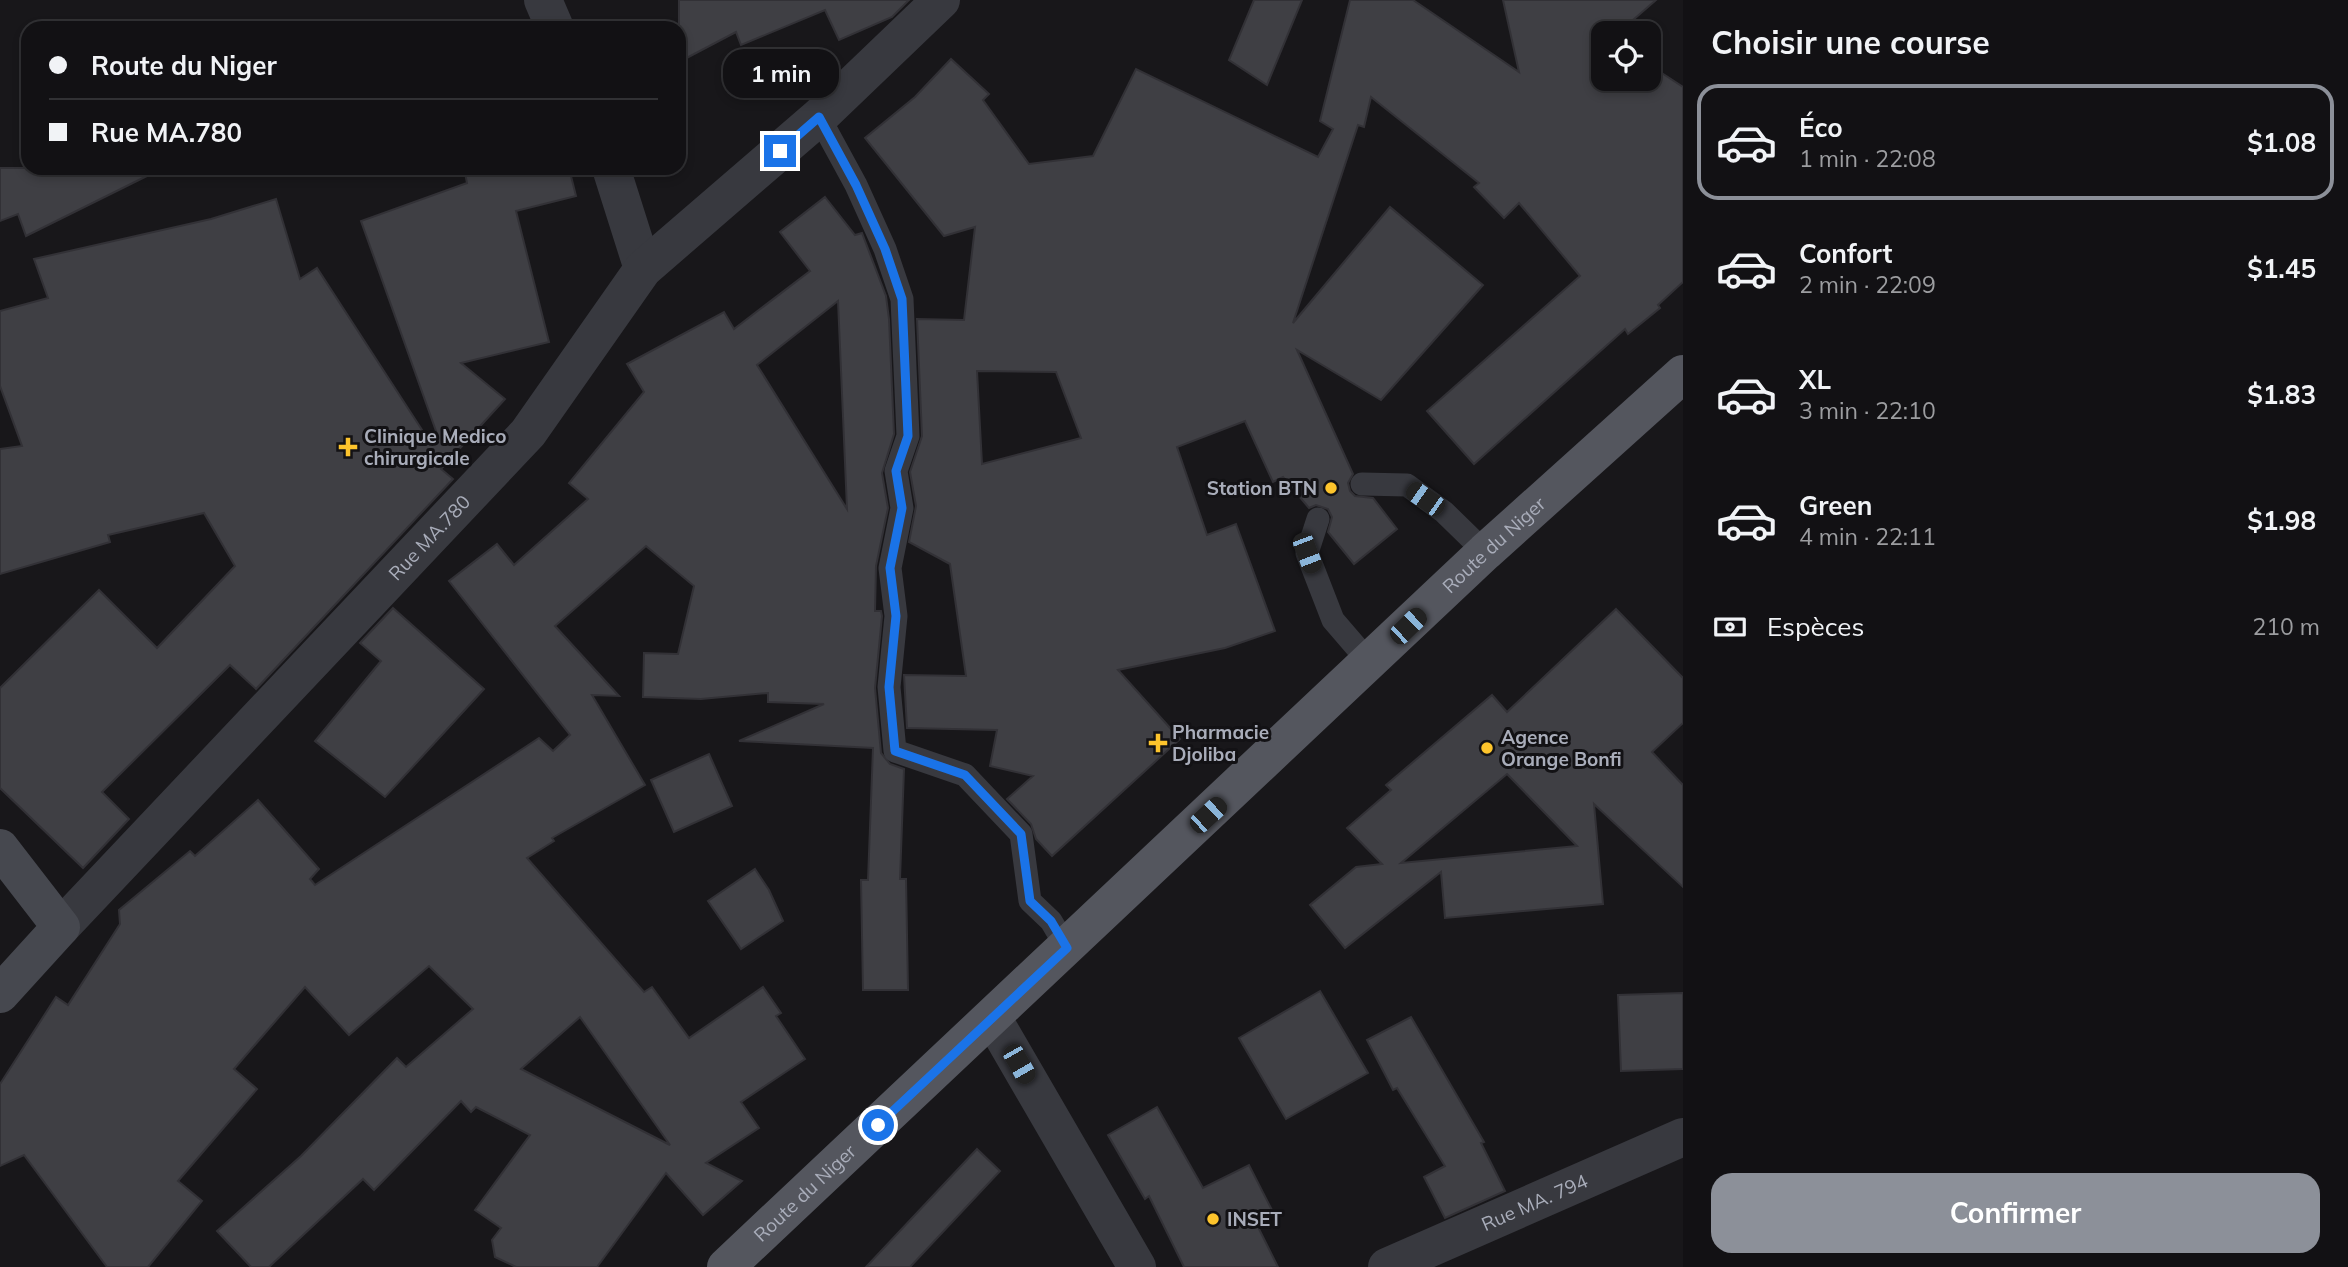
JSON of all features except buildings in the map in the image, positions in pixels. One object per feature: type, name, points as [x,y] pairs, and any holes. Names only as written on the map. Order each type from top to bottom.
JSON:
[{"type":"main road","name":"Route du Niger","points":[[726,1267],[1485,552],[1683,374]]},
{"type":"main road","points":[[0,848],[61,927],[0,994]]},
{"type":"street","points":[[543,0],[552,21]]},
{"type":"street","name":"Rue MA.780","points":[[61,927],[528,433],[643,269],[819,117],[941,0]]},
{"type":"street","points":[[613,175],[643,269]]},
{"type":"street","points":[[993,1018],[1137,1267]]},
{"type":"street","name":"Rue MA. 794","points":[[1387,1267],[1683,1137]]},
{"type":"lane","points":[[819,117],[856,185],[885,249],[902,299],[908,436],[896,471],[902,508],[890,568],[896,616],[889,687],[895,751],[965,775],[1021,834],[1030,901],[1051,921],[1067,948]]},
{"type":"lane","points":[[1362,484],[1407,485],[1444,512],[1485,552]]},
{"type":"lane","points":[[1318,519],[1307,553],[1333,620],[1370,663]]},
{"type":"place","name":"Clinique Medico chirurgicale","points":[[348,447]]},
{"type":"place","name":"Station BTN","points":[[1331,488]]},
{"type":"place","name":"Pharmacie Djoliba","points":[[1158,743]]},
{"type":"place","name":"Agence Orange Bonfi","points":[[1487,748]]},
{"type":"place","name":"INSET","points":[[1213,1219]]},
{"type":"route","points":[[780,151],[819,117],[856,185],[885,249],[902,299],[908,436],[896,471],[902,508],[890,568],[896,616],[889,687],[895,751],[965,775],[1021,834],[1030,901],[1051,921],[1067,948],[878,1125]]}]
